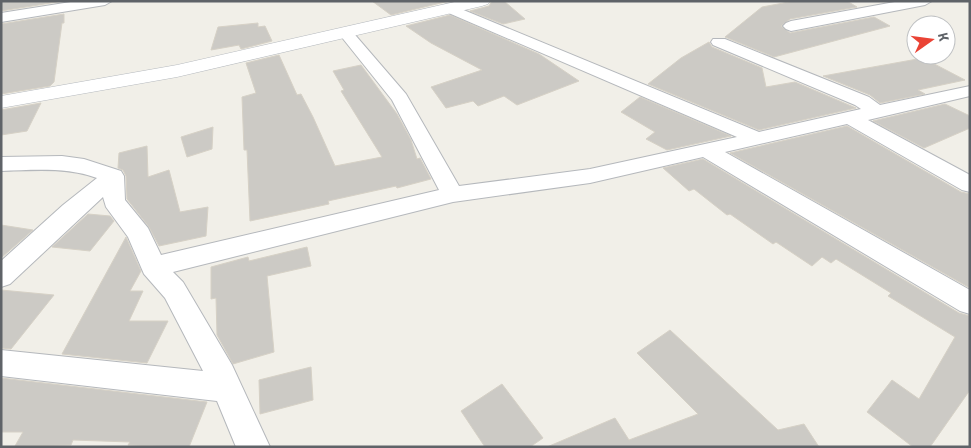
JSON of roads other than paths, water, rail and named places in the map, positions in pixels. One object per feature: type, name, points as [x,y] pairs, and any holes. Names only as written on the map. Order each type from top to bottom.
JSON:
[{"type":"main road","points":[[1,102],[177,71],[482,1]]},
{"type":"street","points":[[1,18],[105,1]]},
{"type":"street","points":[[791,26],[917,2]]},
{"type":"street","points":[[449,8],[757,138]]},
{"type":"street","points":[[345,32],[400,98],[453,194]]},
{"type":"street","points":[[720,42],[862,101],[875,111]]},
{"type":"street","points":[[153,267],[453,194],[590,176],[970,91]]},
{"type":"street","points":[[850,118],[970,184]]},
{"type":"street","points":[[706,150],[970,303]]},
{"type":"street","points":[[1,164],[62,163],[84,166],[113,176]]},
{"type":"street","points":[[113,176],[114,201],[140,234],[153,267],[174,290],[227,388],[253,447]]},
{"type":"street","points":[[1,277],[71,211],[113,176]]},
{"type":"street","points":[[1,362],[227,388]]}]
